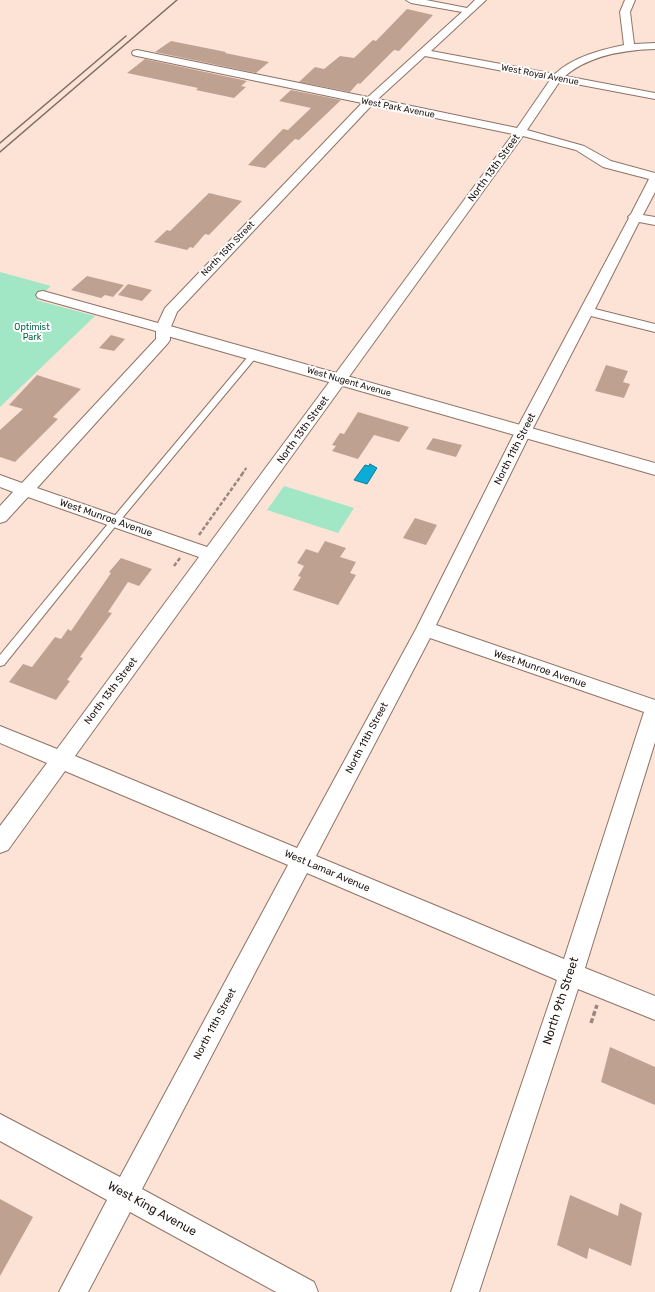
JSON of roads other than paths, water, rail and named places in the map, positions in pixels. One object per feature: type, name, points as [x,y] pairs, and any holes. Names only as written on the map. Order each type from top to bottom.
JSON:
[{"type":"street","points":[[411,0],[469,11]]},
{"type":"street","name":"North 15th Street","points":[[0,517],[163,340],[163,329],[170,311],[369,102],[425,53],[481,0]]},
{"type":"street","points":[[628,47],[625,12],[630,0]]},
{"type":"street","name":"North 13th Street","points":[[0,843],[520,132],[557,78],[572,67],[607,52],[628,47],[655,46]]},
{"type":"street","name":"West Park Avenue","points":[[137,53],[520,132],[580,148],[607,164],[655,177]]},
{"type":"street","name":"West Royal Avenue","points":[[425,53],[655,96]]},
{"type":"street","name":"North 11th Street","points":[[73,1292],[425,629],[523,432],[634,217],[655,180]]},
{"type":"street","points":[[634,217],[655,221]]},
{"type":"street","name":"West Nugent Avenue","points":[[43,295],[655,469]]},
{"type":"street","points":[[586,311],[655,328]]},
{"type":"street","name":"West Munroe Avenue","points":[[0,481],[212,555]]},
{"type":"street","name":"West Munroe Avenue","points":[[425,629],[655,709]]},
{"type":"street","name":"North 9th Street","points":[[465,1292],[570,974],[655,709]]},
{"type":"street","name":"West Lamar Avenue","points":[[0,734],[570,974],[655,1008]]},
{"type":"street","name":"West King Avenue","points":[[0,1127],[304,1292]]},
{"type":"lane","points":[[0,662],[115,521],[254,355]]},
{"type":"water","points":[[370,464],[377,468],[367,484],[354,480],[365,465],[369,466]]},
{"type":"railway","points":[[0,152],[177,0]]},
{"type":"railway","points":[[0,143],[126,36]]},
{"type":"park label","name":"Optimist Park","points":[[32,332]]}]
